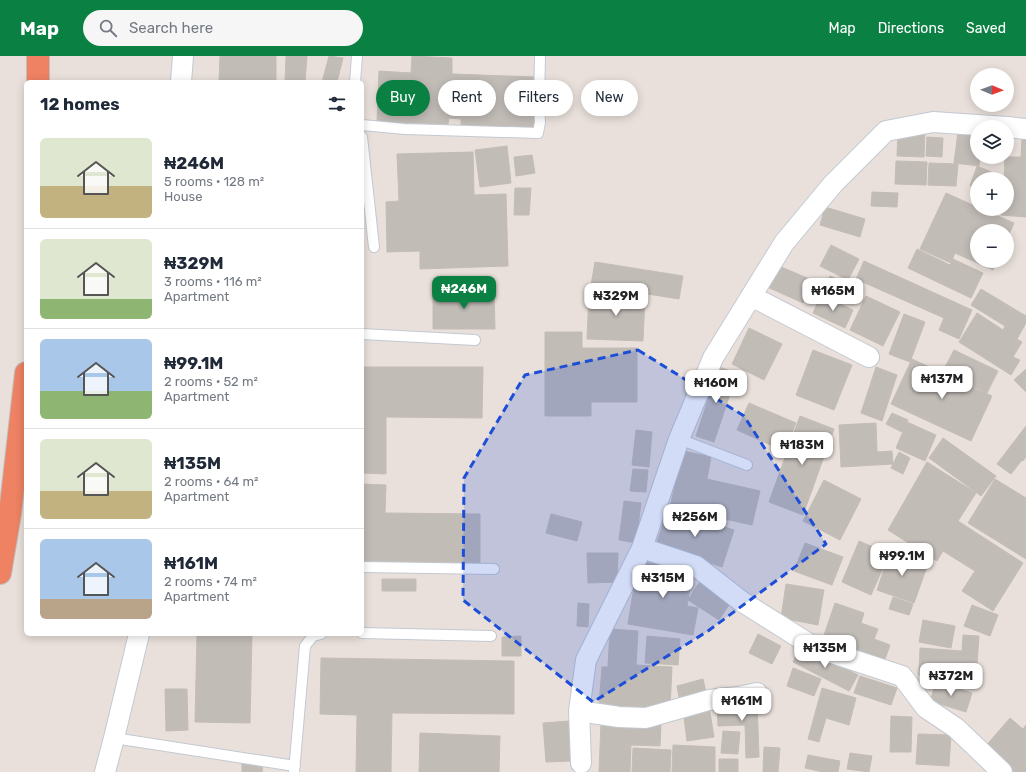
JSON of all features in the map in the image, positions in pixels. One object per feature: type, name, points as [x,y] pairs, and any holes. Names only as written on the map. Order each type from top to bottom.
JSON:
[{"type":"highway","points":[[38,56],[38,80]]},
{"type":"highway","points":[[0,573],[10,514],[24,391]]},
{"type":"street","points":[[181,80],[183,56]]},
{"type":"street","points":[[581,763],[579,710],[586,660],[642,548],[679,439],[713,358],[784,243],[833,184],[886,131],[933,122],[970,124]]},
{"type":"street","points":[[1014,128],[1026,129]]},
{"type":"street","points":[[751,296],[869,357]]},
{"type":"street","points":[[642,548],[696,566],[741,602],[814,646],[902,676],[926,708],[956,728],[1002,772]]},
{"type":"street","points":[[105,772],[139,636]]},
{"type":"street","points":[[579,710],[619,717],[646,718],[710,700],[757,693]]},
{"type":"lane","points":[[355,80],[357,56]]},
{"type":"lane","points":[[364,125],[405,129],[538,134],[540,122],[540,56]]},
{"type":"lane","points":[[364,155],[374,247]]},
{"type":"lane","points":[[364,334],[475,340]]},
{"type":"lane","points":[[679,439],[748,465]]},
{"type":"lane","points":[[364,567],[494,569]]},
{"type":"lane","points":[[364,633],[492,636]]},
{"type":"lane","points":[[114,738],[294,769],[305,646],[313,636]]},
{"type":"highlighted area","points":[[638,350],[744,416],[826,544],[708,631],[593,702],[463,600],[464,478],[525,375]]},
{"type":"building","points":[[220,56],[276,56],[276,80],[219,80]]},
{"type":"building","points":[[286,56],[307,56],[305,80],[285,80]]},
{"type":"building","points":[[329,56],[343,58],[338,80],[323,80]]},
{"type":"building","points":[[412,56],[452,58],[452,74],[536,77],[536,80],[504,80],[504,116],[534,116],[534,128],[461,125],[461,119],[449,118],[448,124],[377,122],[377,116],[430,116],[430,80],[379,80],[379,71],[411,73]]},
{"type":"building","points":[[898,130],[925,131],[924,157],[897,156]]},
{"type":"building","points":[[958,132],[970,133],[970,164],[979,164],[979,166],[954,163]]},
{"type":"building","points":[[927,137],[943,138],[942,157],[926,156]]},
{"type":"building","points":[[1022,137],[1026,138],[1026,217],[1014,216],[1014,172],[1004,172],[1005,164],[1014,164],[1014,157],[1021,157]]},
{"type":"building","points":[[507,146],[511,183],[480,187],[475,150]]},
{"type":"building","points":[[473,152],[474,195],[506,194],[508,266],[420,269],[420,251],[387,252],[386,202],[399,201],[397,154]]},
{"type":"building","points":[[532,155],[535,173],[516,176],[514,157]]},
{"type":"building","points":[[896,161],[927,162],[926,185],[895,184]]},
{"type":"building","points":[[929,163],[958,164],[956,186],[928,185]]},
{"type":"building","points":[[977,166],[991,172],[975,172]]},
{"type":"building","points":[[515,188],[531,188],[529,215],[514,215]]},
{"type":"building","points":[[872,192],[898,193],[897,207],[871,206]]},
{"type":"building","points":[[946,193],[970,204],[970,216],[998,216],[1014,223],[970,224],[970,260],[955,253],[951,263],[920,249]]},
{"type":"building","points":[[825,207],[865,219],[860,237],[820,225]]},
{"type":"building","points":[[831,245],[859,259],[848,280],[820,266]]},
{"type":"building","points":[[917,249],[950,265],[953,259],[983,273],[971,298],[908,268]]},
{"type":"building","points":[[864,261],[972,310],[959,339],[939,330],[944,318],[856,279]]},
{"type":"building","points":[[595,262],[683,276],[679,299],[591,285]]},
{"type":"building","points":[[772,263],[821,284],[816,297],[807,293],[803,303],[763,285]]},
{"type":"building","points":[[830,276],[843,282],[835,301],[822,295]]},
{"type":"building","points":[[981,289],[1026,316],[1026,323],[1017,339],[1022,342],[1013,357],[1020,360],[1011,375],[959,342],[977,313],[1003,330],[1005,326],[971,305]]},
{"type":"building","points":[[433,291],[494,291],[495,329],[433,329]]},
{"type":"building","points":[[589,293],[645,296],[643,341],[587,339]]},
{"type":"building","points":[[821,295],[853,310],[845,328],[813,313]]},
{"type":"building","points":[[866,296],[900,312],[883,346],[850,330]]},
{"type":"building","points":[[904,314],[925,322],[910,362],[889,354]]},
{"type":"building","points":[[749,328],[782,344],[764,380],[732,364]]},
{"type":"building","points":[[545,332],[582,332],[582,348],[637,348],[637,402],[591,402],[591,416],[545,416]]},
{"type":"building","points":[[813,350],[852,365],[834,410],[796,395]]},
{"type":"building","points":[[954,350],[998,371],[987,393],[943,371]]},
{"type":"building","points":[[912,359],[992,396],[971,441],[891,404]]},
{"type":"building","points":[[364,367],[483,367],[482,418],[386,417],[386,474],[364,473]]},
{"type":"building","points":[[719,367],[737,373],[714,442],[696,436]]},
{"type":"building","points":[[876,367],[897,375],[882,421],[861,413]]},
{"type":"building","points":[[1026,369],[1026,392],[1014,380]]},
{"type":"building","points":[[749,403],[796,423],[784,451],[737,430]]},
{"type":"building","points":[[892,413],[908,420],[902,432],[886,424]]},
{"type":"building","points":[[800,416],[834,429],[803,515],[769,502]]},
{"type":"building","points":[[907,422],[936,435],[925,461],[896,448]]},
{"type":"building","points":[[876,423],[877,452],[892,451],[893,464],[841,467],[839,425]]},
{"type":"building","points":[[1026,426],[1026,457],[1011,474],[997,464]]},
{"type":"building","points":[[636,430],[652,432],[649,467],[632,465]]},
{"type":"building","points":[[943,438],[996,476],[981,496],[929,458]]},
{"type":"building","points":[[683,451],[711,457],[707,479],[760,491],[752,525],[670,507]]},
{"type":"building","points":[[899,452],[910,458],[903,474],[891,468]]},
{"type":"building","points":[[927,462],[976,493],[958,521],[1023,563],[993,611],[962,591],[975,571],[943,551],[937,561],[888,530]]},
{"type":"building","points":[[633,469],[648,470],[646,492],[630,491]]},
{"type":"building","points":[[995,479],[1026,498],[1026,559],[968,523]]},
{"type":"building","points":[[824,480],[861,499],[840,540],[803,521]]},
{"type":"building","points":[[364,484],[386,485],[385,513],[480,514],[480,563],[364,561]]},
{"type":"building","points":[[624,501],[641,503],[636,543],[619,540]]},
{"type":"building","points":[[668,509],[734,530],[722,567],[656,545]]},
{"type":"building","points":[[551,514],[582,522],[577,541],[546,533]]},
{"type":"building","points":[[859,541],[889,554],[871,595],[842,582]]},
{"type":"building","points":[[805,543],[843,557],[832,585],[794,571]]},
{"type":"building","points":[[890,551],[928,564],[914,603],[877,590]]},
{"type":"building","points":[[587,553],[618,553],[617,582],[588,583]]},
{"type":"building","points":[[638,561],[693,571],[687,606],[698,608],[693,635],[628,624]]},
{"type":"building","points":[[382,579],[416,579],[416,591],[382,591]]},
{"type":"building","points":[[701,580],[732,600],[719,620],[688,600]]},
{"type":"building","points":[[786,584],[824,590],[818,625],[781,618]]},
{"type":"building","points":[[893,597],[913,604],[909,615],[889,609]]},
{"type":"building","points":[[578,603],[589,604],[588,627],[577,626]]},
{"type":"building","points":[[835,603],[864,613],[861,623],[878,629],[874,639],[890,645],[884,662],[822,641]]},
{"type":"building","points":[[972,605],[998,615],[990,636],[964,626]]},
{"type":"building","points":[[923,620],[955,626],[951,648],[919,642]]},
{"type":"building","points":[[610,629],[638,631],[636,665],[672,667],[670,709],[599,705],[602,667],[608,667]]},
{"type":"building","points":[[758,634],[781,646],[772,664],[749,653]]},
{"type":"building","points":[[963,635],[979,636],[976,679],[919,675],[920,648],[962,651]]},
{"type":"building","points":[[197,636],[252,636],[250,723],[195,722]]},
{"type":"building","points":[[521,636],[521,656],[502,656],[502,637]]},
{"type":"building","points":[[647,636],[680,639],[678,665],[645,663]]},
{"type":"building","points":[[801,646],[858,675],[849,691],[793,662]]},
{"type":"building","points":[[321,658],[514,661],[514,714],[392,713],[391,772],[356,772],[357,715],[320,714]]},
{"type":"building","points":[[793,668],[821,679],[814,696],[787,686]]},
{"type":"building","points":[[860,676],[897,688],[891,705],[854,693]]},
{"type":"building","points":[[703,679],[707,696],[680,702],[677,686]]},
{"type":"building","points":[[936,682],[972,693],[966,712],[930,701]]},
{"type":"building","points":[[822,688],[856,698],[849,725],[826,718],[819,742],[808,739]]},
{"type":"building","points":[[165,689],[187,689],[188,730],[166,731]]},
{"type":"building","points":[[757,700],[759,757],[746,758],[745,725],[718,726],[717,702]]},
{"type":"building","points":[[709,706],[714,737],[687,741],[683,710]]},
{"type":"building","points":[[891,716],[912,717],[911,752],[890,752]]},
{"type":"building","points":[[1010,718],[1023,729],[1026,725],[1026,772],[1012,772],[984,748]]},
{"type":"building","points":[[569,721],[572,761],[546,762],[543,723]]},
{"type":"building","points":[[601,722],[661,724],[660,746],[631,745],[630,772],[599,772]]},
{"type":"building","points":[[723,731],[740,732],[738,754],[721,753]]},
{"type":"building","points":[[420,733],[500,736],[499,772],[419,772]]},
{"type":"building","points":[[918,734],[951,735],[949,766],[916,764]]},
{"type":"building","points":[[673,745],[715,747],[715,772],[672,772]]},
{"type":"building","points":[[764,747],[780,748],[778,772],[763,772]]},
{"type":"building","points":[[633,748],[671,750],[670,772],[632,772]]},
{"type":"building","points":[[850,753],[872,756],[869,772],[847,769]]},
{"type":"building","points":[[808,755],[840,761],[838,772],[823,772],[805,768]]},
{"type":"building","points":[[719,759],[738,759],[738,772],[719,772]]},
{"type":"building","points":[[242,763],[263,763],[262,772],[242,772]]}]
